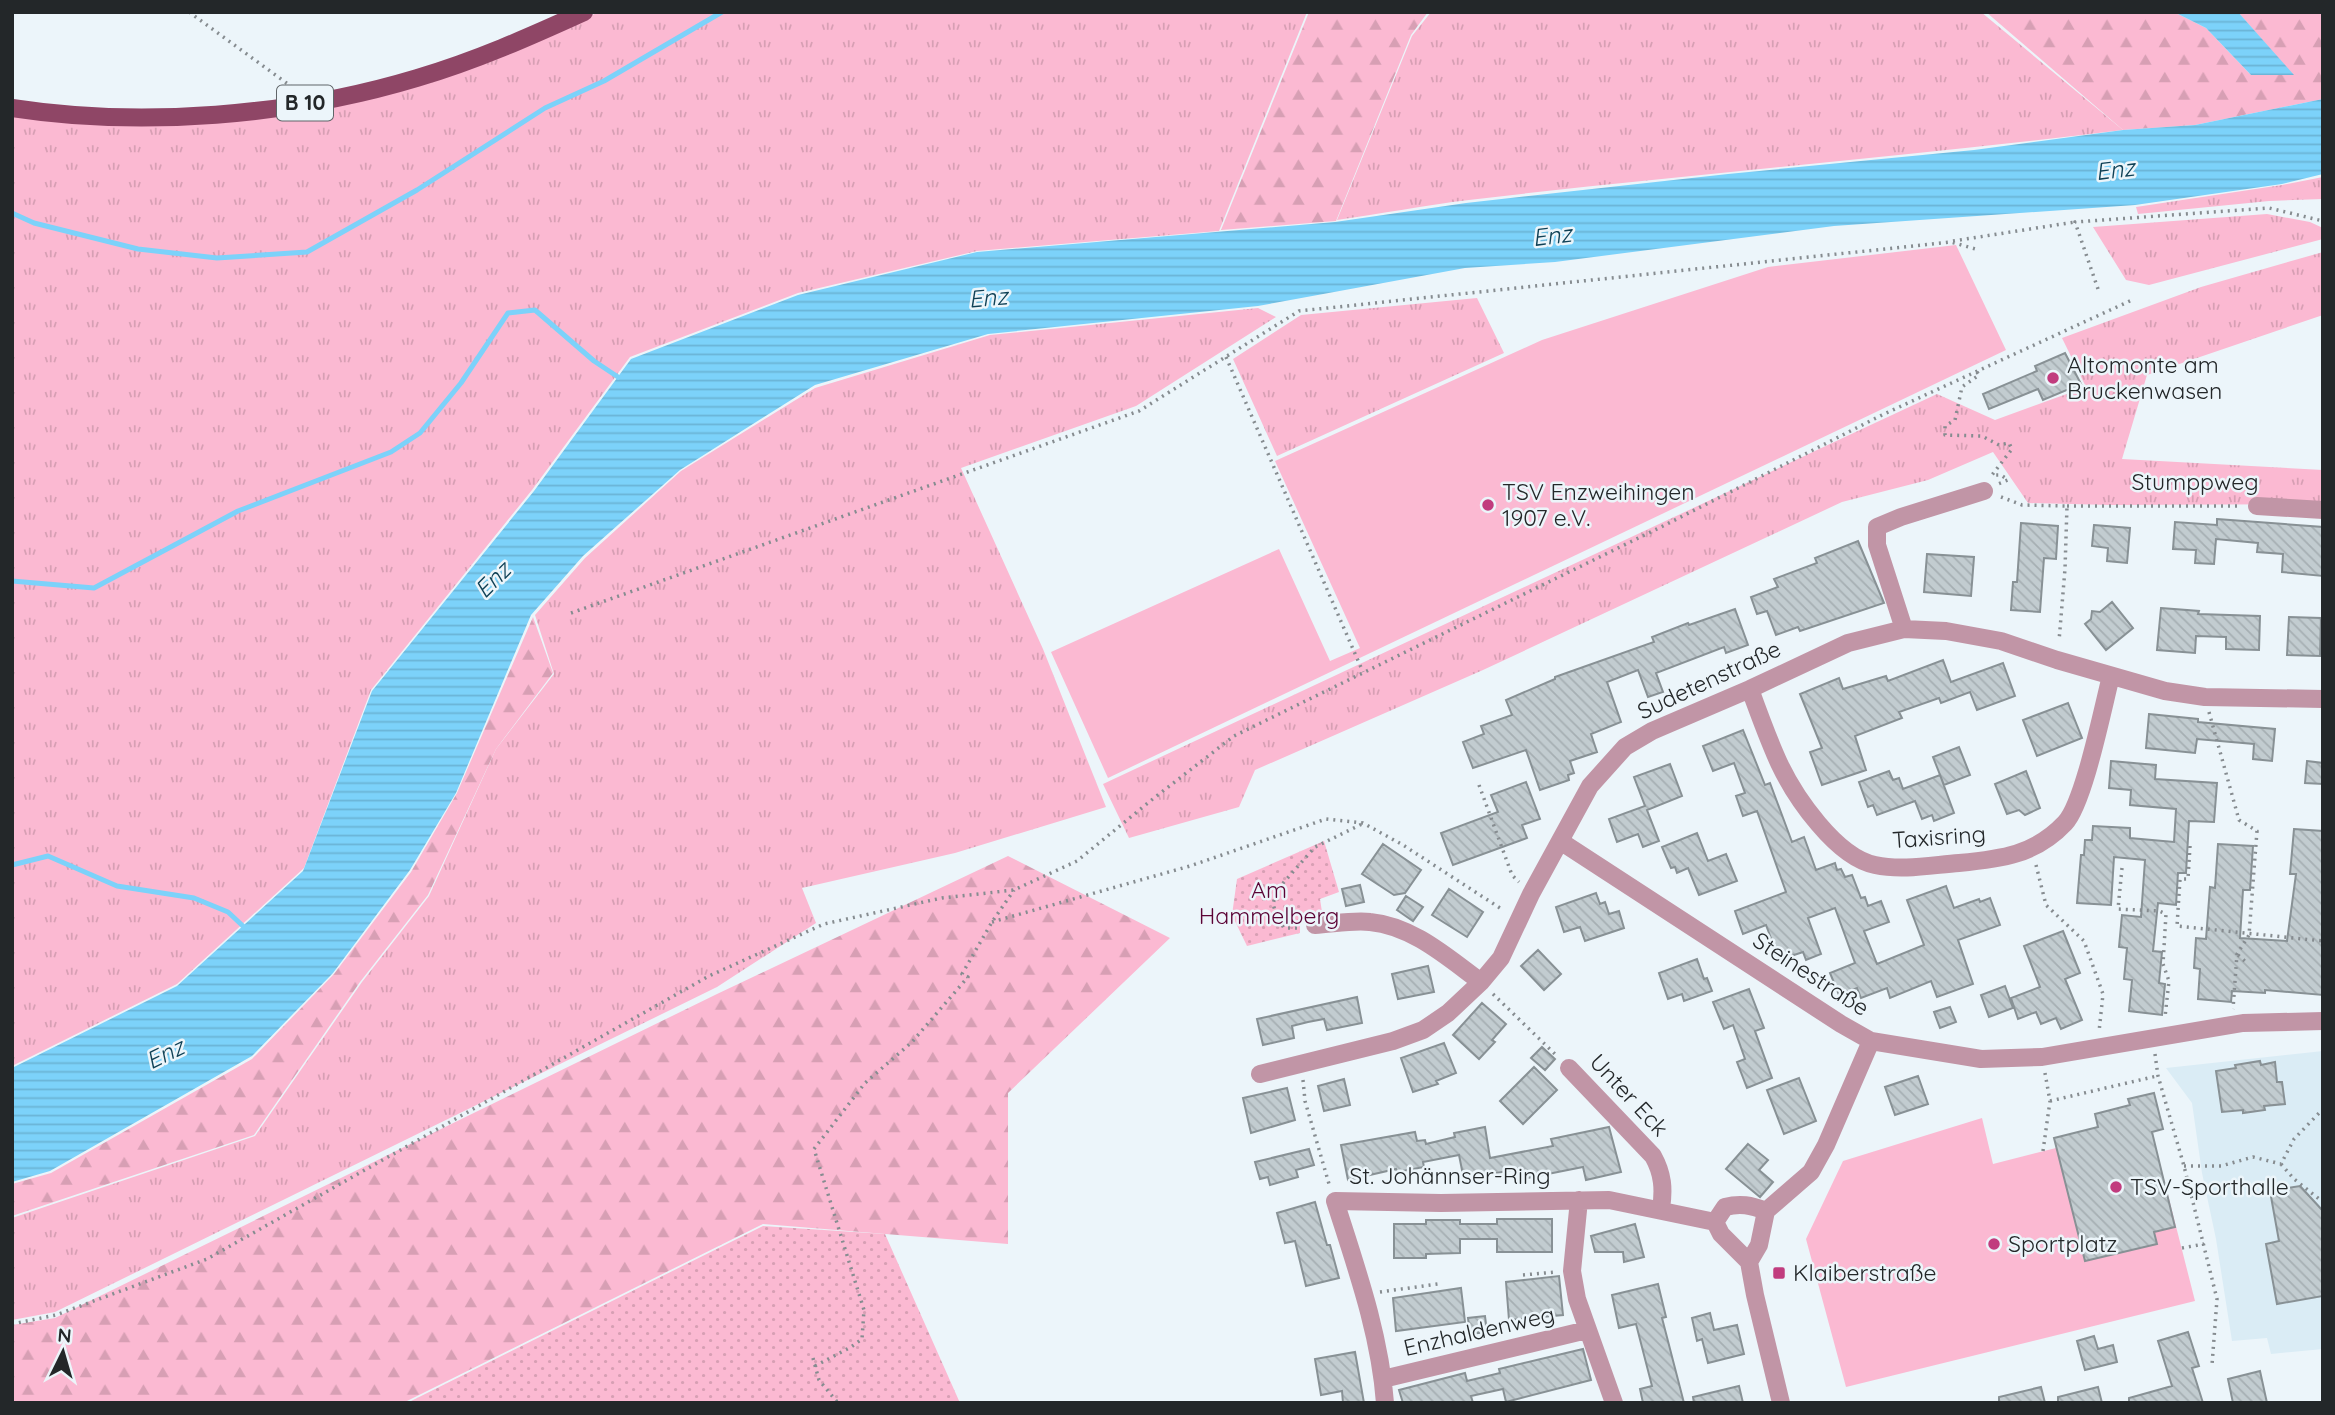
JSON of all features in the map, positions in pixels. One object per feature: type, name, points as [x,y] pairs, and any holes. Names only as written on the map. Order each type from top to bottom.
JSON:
[{"type":"main road","name":"B 10","points":[[12,108],[94,116],[166,117],[299,104],[426,75],[498,50],[584,12]]},
{"type":"street","points":[[1904,629],[1877,545],[1877,527],[1984,491]]},
{"type":"street","name":"Stumppweg","points":[[2257,506],[2323,510]]},
{"type":"street","name":"Sudetenstraße","points":[[1260,1074],[1381,1045],[1423,1030],[1448,1013],[1481,982],[1500,958],[1531,894],[1590,786],[1626,747],[1652,731],[1848,643],[1904,629],[1946,631],[2001,640],[2057,660],[2165,691],[2205,697],[2323,699]]},
{"type":"street","name":"Taxisring","points":[[1750,689],[1780,765],[1801,802],[1847,852],[1872,865],[1895,868],[1996,858],[2032,849],[2067,821],[2083,786],[2111,676]]},
{"type":"street","name":"Steinestraße","points":[[1560,841],[1871,1041],[1981,1059],[2042,1057],[2231,1025],[2323,1021]]},
{"type":"street","points":[[1315,925],[1369,922],[1394,927],[1425,941],[1481,982]]},
{"type":"street","points":[[1749,1262],[1759,1245],[1766,1211],[1811,1172],[1826,1145],[1871,1041]]},
{"type":"street","name":"Unter Eck","points":[[1569,1068],[1653,1156],[1661,1171],[1664,1191],[1661,1209]]},
{"type":"street","name":"St. Johännser-Ring","points":[[1579,1200],[1572,1271],[1577,1300],[1614,1403]]},
{"type":"street","name":"St. Johännser-Ring","points":[[1385,1403],[1383,1379],[1364,1294],[1335,1201],[1441,1203],[1609,1200],[1661,1209]]},
{"type":"street","points":[[1715,1222],[1725,1207],[1738,1203],[1753,1205],[1766,1211]]},
{"type":"street","points":[[1661,1209],[1715,1222],[1721,1234],[1749,1262],[1782,1403]]},
{"type":"street","name":"Enzhaldenweg","points":[[1383,1379],[1587,1330]]},
{"type":"path","points":[[189,12],[296,89],[299,104]]},
{"type":"path","points":[[571,613],[1139,411],[1299,311],[1951,242],[2075,222],[2269,208],[2323,221]]},
{"type":"path","points":[[2075,222],[2098,289]]},
{"type":"path","points":[[1951,242],[1979,250]]},
{"type":"path","points":[[12,1324],[56,1315],[207,1259],[709,976],[824,924],[942,898],[1014,890],[1077,861],[1234,736],[1884,414],[2132,300]]},
{"type":"path","points":[[1226,357],[1363,672]]},
{"type":"path","points":[[1977,372],[1979,376],[1962,387],[1955,420],[1945,426],[1945,435],[1982,436],[1999,445],[2009,443],[2012,449],[1992,475],[2001,475],[2008,480],[1984,491]]},
{"type":"path","name":"Stumppweg","points":[[1984,491],[2022,505],[2257,506]]},
{"type":"path","points":[[2057,660],[2067,506]]},
{"type":"path","points":[[2205,697],[2239,820],[2257,831],[2249,934],[2237,954],[2231,1025]]},
{"type":"path","points":[[1479,785],[1512,875],[1531,894]]},
{"type":"path","points":[[992,922],[1190,866],[1325,819],[1363,823],[1403,845],[1520,920]]},
{"type":"path","points":[[1315,925],[1284,928],[1273,904],[1277,890],[1315,848],[1363,823]]},
{"type":"path","points":[[2190,846],[2188,879],[2180,879],[2178,926],[2323,941]]},
{"type":"path","points":[[2032,849],[2046,905],[2084,941],[2103,994],[2097,1048]]},
{"type":"path","points":[[2122,868],[2118,909],[2159,911],[2167,916],[2163,964],[2169,981],[2166,1015],[2153,1040],[2158,1076],[2184,1166],[2217,1299],[2211,1365]]},
{"type":"path","points":[[815,1366],[862,1339],[864,1310],[814,1150],[866,1083],[912,1042],[968,977],[962,974],[1014,890]]},
{"type":"path","points":[[2237,954],[2247,963]]},
{"type":"path","name":"Unter Eck","points":[[1481,982],[1569,1068]]},
{"type":"path","points":[[2042,1057],[2049,1101],[2043,1151]]},
{"type":"path","points":[[2049,1101],[2158,1076]]},
{"type":"path","points":[[1305,1101],[1329,1186]]},
{"type":"path","points":[[2281,1164],[2294,1139],[2323,1108]]},
{"type":"path","points":[[2184,1166],[2221,1166],[2253,1157],[2281,1164],[2294,1180],[2323,1202]]},
{"type":"path","points":[[2182,1248],[2204,1244]]},
{"type":"path","points":[[1522,1275],[1572,1271]]},
{"type":"path","points":[[1364,1294],[1438,1284]]},
{"type":"path","points":[[813,1358],[819,1380],[838,1403]]},
{"type":"shaded area","points":[[2323,1051],[2323,1349],[2271,1354],[2267,1338],[2232,1341],[2192,1103],[2166,1068]]},
{"type":"green space","points":[[599,12],[1307,12],[1219,231],[977,251],[798,293],[630,357],[532,490],[371,690],[304,868],[177,984],[12,1066],[12,113],[202,121],[510,52]]},
{"type":"green space","points":[[1309,12],[1428,12],[1411,35],[1336,221],[1221,230]]},
{"type":"green space","points":[[1431,12],[1981,12],[2123,130],[1452,202],[1337,220],[1412,36]]},
{"type":"green space","points":[[1986,12],[2174,12],[2206,28],[2251,75],[2293,75],[2238,12],[2323,12],[2323,99],[2195,125],[2123,130]]},
{"type":"green space","points":[[2323,177],[2323,199],[2269,201],[2138,214],[2136,207],[2282,185]]},
{"type":"green space","points":[[2267,214],[2310,222],[2323,228],[2323,239],[2149,285],[2126,280],[2093,227]]},
{"type":"green space","name":"TSV Enzweihingen 1907 e.V.","points":[[1956,245],[2006,350],[1108,778],[1051,652],[1279,549],[1330,661],[1360,648],[1275,461],[1542,340],[1768,267]]},
{"type":"green space","points":[[2323,252],[2323,315],[2147,375],[2122,459],[2323,470],[2323,504],[2028,503],[1993,452],[1928,480],[1842,502],[1483,670],[1255,770],[1239,807],[1129,838],[1103,784],[1937,394],[1995,420],[2086,387],[2062,338],[2201,287]]},
{"type":"green space","points":[[1477,298],[1504,353],[1277,456],[1233,359],[1301,315]]},
{"type":"green space","points":[[1258,308],[1276,317],[1136,406],[961,468],[1043,649],[1106,807],[955,853],[802,888],[816,923],[717,987],[55,1312],[12,1320],[12,1218],[255,1136],[362,982],[429,896],[496,749],[554,674],[535,615],[585,558],[681,471],[815,388],[990,335]]},
{"type":"green space","points":[[533,617],[553,673],[496,749],[428,895],[360,982],[254,1135],[12,1216],[12,1184],[51,1173],[252,1059],[334,974],[411,872],[457,793]]},
{"type":"green space","name":"Am Hammelberg","points":[[1324,841],[1339,892],[1320,899],[1322,912],[1300,920],[1300,933],[1247,946],[1232,915],[1237,879]]},
{"type":"green space","points":[[1008,856],[1170,938],[1008,1093],[1008,1244],[763,1224],[403,1403],[12,1403],[12,1325],[55,1318],[717,994]]},
{"type":"green space","name":"Sportplatz","points":[[2154,1093],[2163,1129],[2152,1132],[2195,1301],[1846,1387],[1806,1239],[1843,1161],[1982,1118],[1993,1164],[2056,1148],[2098,1127],[2095,1114],[2129,1105],[2128,1099]]},
{"type":"green space","points":[[763,1226],[885,1234],[960,1403],[407,1403]]},
{"type":"water","points":[[2174,12],[2238,12],[2294,75],[2251,75],[2206,28]]},
{"type":"water","name":"Enz","points":[[2323,99],[2323,174],[2282,184],[2135,205],[1834,226],[1555,262],[1465,268],[1258,306],[988,334],[815,385],[680,470],[583,556],[531,615],[456,793],[410,870],[333,973],[252,1056],[50,1171],[12,1182],[12,1068],[177,986],[303,871],[372,691],[534,491],[631,359],[798,295],[977,252],[1335,222],[1466,203],[1974,150],[2123,130],[2195,125]]},
{"type":"building","points":[[2065,353],[2081,384],[2043,400],[2038,389],[1989,409],[1983,394],[2037,371],[2035,366]]},
{"type":"building","points":[[2217,519],[2323,527],[2323,576],[2282,572],[2283,554],[2257,552],[2258,543],[2216,539],[2214,564],[2195,563],[2196,550],[2173,549],[2175,522],[2217,525]]},
{"type":"building","points":[[2021,523],[2058,526],[2056,559],[2044,558],[2040,612],[2011,610],[2013,582],[2017,582]]},
{"type":"building","points":[[2094,525],[2130,528],[2127,563],[2107,561],[2108,548],[2092,546]]},
{"type":"building","points":[[1858,541],[1884,603],[1800,631],[1798,627],[1776,635],[1767,611],[1757,614],[1751,597],[1778,587],[1774,579],[1817,563],[1815,558]]},
{"type":"building","points":[[1927,554],[1974,557],[1971,596],[1924,592]]},
{"type":"building","points":[[2112,602],[2133,628],[2106,650],[2085,624],[2091,619],[2092,611],[2100,612]]},
{"type":"building","points":[[2161,608],[2199,611],[2198,614],[2260,616],[2259,650],[2226,649],[2226,637],[2196,636],[2195,653],[2157,650]]},
{"type":"building","points":[[1735,609],[1748,645],[1726,653],[1724,647],[1656,673],[1663,692],[1648,697],[1638,670],[1607,682],[1621,722],[1591,734],[1597,752],[1570,761],[1574,773],[1568,775],[1569,780],[1540,790],[1526,750],[1473,768],[1463,742],[1484,734],[1481,726],[1512,715],[1506,700],[1555,677],[1654,642],[1652,637]]},
{"type":"building","points":[[2289,617],[2321,618],[2320,656],[2287,655]]},
{"type":"building","points":[[1943,660],[1951,682],[2003,663],[2015,696],[1977,710],[1970,692],[1941,703],[1939,698],[1899,712],[1902,718],[1855,736],[1866,770],[1822,785],[1810,752],[1822,748],[1800,694],[1839,678],[1843,689],[1886,676],[1888,681]]},
{"type":"building","points":[[2068,703],[2082,738],[2037,756],[2023,720]]},
{"type":"building","points":[[2149,714],[2198,719],[2198,722],[2275,729],[2272,761],[2253,759],[2254,744],[2197,739],[2195,753],[2146,748]]},
{"type":"building","points":[[1743,730],[1765,785],[1770,783],[1792,842],[1804,837],[1816,870],[1835,863],[1837,870],[1841,869],[1845,877],[1852,875],[1861,898],[1865,897],[1868,906],[1881,901],[1889,922],[1864,931],[1877,964],[1924,945],[1907,900],[1946,886],[1954,908],[1990,898],[2000,925],[1958,940],[1973,984],[1937,997],[1931,981],[1890,998],[1887,988],[1861,998],[1857,988],[1839,995],[1830,973],[1855,963],[1835,908],[1808,918],[1821,954],[1806,960],[1803,952],[1779,960],[1766,925],[1743,934],[1735,911],[1786,892],[1757,811],[1743,816],[1736,796],[1745,793],[1734,763],[1713,771],[1703,746]]},
{"type":"building","points":[[1959,747],[1970,775],[1944,785],[1933,757]]},
{"type":"building","points":[[2111,761],[2156,765],[2155,779],[2217,783],[2214,822],[2189,821],[2186,873],[2178,873],[2176,905],[2158,903],[2153,951],[2162,952],[2159,983],[2165,984],[2162,1015],[2129,1011],[2132,980],[2124,979],[2127,948],[2119,947],[2122,915],[2141,917],[2145,860],[2114,857],[2111,905],[2077,903],[2081,855],[2084,855],[2085,840],[2092,840],[2093,826],[2130,828],[2130,838],[2174,842],[2176,809],[2130,805],[2131,790],[2109,788]]},
{"type":"building","points":[[2307,761],[2323,763],[2323,784],[2305,783]]},
{"type":"building","points":[[1670,764],[1682,796],[1647,810],[1659,841],[1643,847],[1638,834],[1617,842],[1609,819],[1645,806],[1634,777]]},
{"type":"building","points":[[1889,771],[1893,780],[1899,778],[1903,789],[1940,775],[1954,813],[1934,821],[1932,815],[1922,819],[1915,801],[1877,815],[1873,805],[1868,807],[1859,782]]},
{"type":"building","points":[[2026,771],[2040,808],[2025,815],[2019,810],[2007,814],[1995,784]]},
{"type":"building","points":[[1526,782],[1540,819],[1522,825],[1527,838],[1453,865],[1441,833],[1498,812],[1491,795]]},
{"type":"building","points":[[2294,829],[2323,831],[2323,995],[2265,990],[2265,993],[2232,991],[2231,1002],[2198,999],[2200,969],[2194,968],[2196,938],[2206,939],[2210,887],[2215,888],[2218,844],[2253,846],[2250,890],[2243,890],[2240,938],[2287,941],[2296,874],[2290,874]]},
{"type":"building","points":[[1697,833],[1708,861],[1726,854],[1737,881],[1699,895],[1688,868],[1677,873],[1675,867],[1671,868],[1662,847]]},
{"type":"building","points":[[1383,844],[1421,870],[1405,893],[1394,895],[1362,874]]},
{"type":"building","points":[[1360,885],[1364,902],[1346,906],[1342,889]]},
{"type":"building","points":[[1449,889],[1483,912],[1467,937],[1432,915]]},
{"type":"building","points":[[1596,893],[1600,904],[1605,902],[1609,914],[1619,911],[1624,928],[1585,941],[1580,927],[1564,932],[1556,907]]},
{"type":"building","points":[[1406,896],[1423,907],[1413,921],[1397,910]]},
{"type":"building","points":[[2063,931],[2080,973],[2065,979],[2082,1020],[2061,1029],[2056,1018],[2041,1024],[2036,1012],[2018,1019],[2011,998],[2040,987],[2024,946]]},
{"type":"building","points":[[1538,950],[1561,974],[1544,990],[1521,966]]},
{"type":"building","points":[[1697,959],[1704,979],[1707,978],[1712,991],[1684,1001],[1682,994],[1668,999],[1659,973]]},
{"type":"building","points":[[1428,966],[1434,992],[1398,999],[1392,974]]},
{"type":"building","points":[[2005,986],[2013,1008],[1989,1017],[1981,995]]},
{"type":"building","points":[[1749,989],[1764,1028],[1755,1031],[1772,1078],[1747,1088],[1737,1062],[1745,1059],[1733,1025],[1724,1029],[1713,1002]]},
{"type":"building","points":[[1357,997],[1362,1023],[1327,1030],[1324,1019],[1308,1022],[1292,1026],[1294,1038],[1263,1045],[1257,1019]]},
{"type":"building","points":[[1482,1003],[1506,1024],[1492,1040],[1495,1042],[1479,1059],[1453,1035]]},
{"type":"building","points":[[1950,1007],[1956,1022],[1940,1028],[1934,1012]]},
{"type":"building","points":[[1444,1043],[1456,1073],[1436,1081],[1438,1084],[1413,1092],[1401,1058]]},
{"type":"building","points":[[1542,1047],[1555,1059],[1545,1070],[1531,1058]]},
{"type":"building","points":[[2260,1061],[2261,1065],[2275,1062],[2277,1082],[2282,1082],[2285,1104],[2264,1106],[2265,1110],[2243,1113],[2243,1110],[2222,1112],[2216,1071]]},
{"type":"building","points":[[1534,1067],[1557,1090],[1523,1124],[1500,1101]]},
{"type":"building","points":[[1918,1076],[1928,1104],[1895,1115],[1885,1087]]},
{"type":"building","points":[[1799,1078],[1816,1121],[1784,1134],[1767,1090]]},
{"type":"building","points":[[1344,1079],[1350,1105],[1324,1111],[1318,1086]]},
{"type":"building","points":[[1287,1088],[1295,1120],[1251,1133],[1243,1098]]},
{"type":"building","name":"TSV-Sporthalle","points":[[2154,1093],[2163,1129],[2152,1132],[2175,1227],[2154,1232],[2157,1244],[2085,1261],[2054,1138],[2098,1127],[2095,1114],[2130,1105],[2128,1099]]},
{"type":"building","points":[[1485,1127],[1490,1158],[1553,1146],[1551,1139],[1609,1127],[1621,1172],[1586,1180],[1583,1167],[1523,1179],[1521,1168],[1464,1180],[1459,1155],[1423,1162],[1424,1167],[1397,1172],[1396,1169],[1348,1180],[1341,1145],[1415,1132],[1417,1141],[1425,1140],[1426,1144],[1455,1137],[1454,1133]]},
{"type":"building","points":[[1748,1144],[1768,1160],[1759,1170],[1773,1182],[1760,1197],[1726,1169]]},
{"type":"building","points":[[1309,1149],[1314,1165],[1296,1170],[1298,1177],[1270,1185],[1268,1177],[1260,1179],[1255,1162]]},
{"type":"building","points":[[2300,1186],[2323,1211],[2323,1296],[2277,1304],[2266,1244],[2279,1241],[2270,1191]]},
{"type":"building","points":[[1315,1202],[1339,1278],[1306,1286],[1295,1241],[1285,1243],[1277,1213]]},
{"type":"building","points":[[1497,1219],[1552,1219],[1552,1252],[1497,1252],[1497,1239],[1460,1239],[1460,1253],[1426,1254],[1426,1258],[1394,1258],[1394,1224],[1460,1220],[1460,1224],[1497,1224]]},
{"type":"building","points":[[1635,1224],[1644,1257],[1624,1262],[1623,1252],[1595,1252],[1591,1236]]},
{"type":"building","points":[[1559,1276],[1563,1315],[1509,1320],[1506,1282]]},
{"type":"building","points":[[1658,1284],[1666,1317],[1662,1318],[1684,1403],[1643,1403],[1640,1389],[1652,1386],[1636,1324],[1619,1328],[1612,1295]]},
{"type":"building","points":[[1461,1288],[1465,1322],[1396,1331],[1393,1298]]},
{"type":"building","points":[[1710,1313],[1714,1330],[1737,1325],[1744,1354],[1708,1363],[1702,1339],[1697,1341],[1692,1318]]},
{"type":"building","points":[[1485,1316],[1487,1332],[1470,1334],[1468,1318]]},
{"type":"building","points":[[2188,1332],[2199,1366],[2192,1368],[2203,1403],[2129,1403],[2129,1398],[2172,1386],[2158,1341]]},
{"type":"building","points":[[2094,1336],[2098,1349],[2113,1345],[2117,1362],[2085,1370],[2077,1341]]},
{"type":"building","points":[[1583,1349],[1591,1380],[1506,1402],[1503,1389],[1471,1396],[1473,1403],[1403,1403],[1399,1390],[1465,1373],[1467,1381],[1500,1373],[1499,1369]]},
{"type":"building","points":[[1355,1352],[1364,1403],[1343,1403],[1342,1391],[1321,1395],[1315,1359]]},
{"type":"building","points":[[2260,1371],[2267,1403],[2233,1403],[2228,1379]]},
{"type":"building","points":[[1739,1386],[1743,1403],[1694,1403],[1693,1397]]},
{"type":"building","points":[[2041,1387],[2045,1403],[1999,1403],[1999,1397]]},
{"type":"building","points":[[2098,1387],[2102,1403],[2058,1403],[2058,1397]]},
{"type":"waterway","points":[[12,213],[34,223],[138,249],[217,258],[307,252],[417,190],[545,108],[604,81],[722,12]]},
{"type":"waterway","points":[[12,581],[94,588],[238,511],[391,452],[420,433],[461,383],[508,313],[535,310],[594,361],[618,377]]},
{"type":"waterway","points":[[12,865],[48,856],[117,886],[194,898],[228,912],[244,927]]},
{"type":"place","name":"Altomonte am Bruckenwasen","points":[[2053,378]]},
{"type":"place","name":"TSV Enzweihingen 1907 e.V.","points":[[1488,505]]},
{"type":"place","name":"TSV-Sporthalle","points":[[2116,1187]]},
{"type":"place","name":"Sportplatz","points":[[1994,1244]]},
{"type":"place","name":"Klaiberstraße","points":[[1779,1273]]}]
